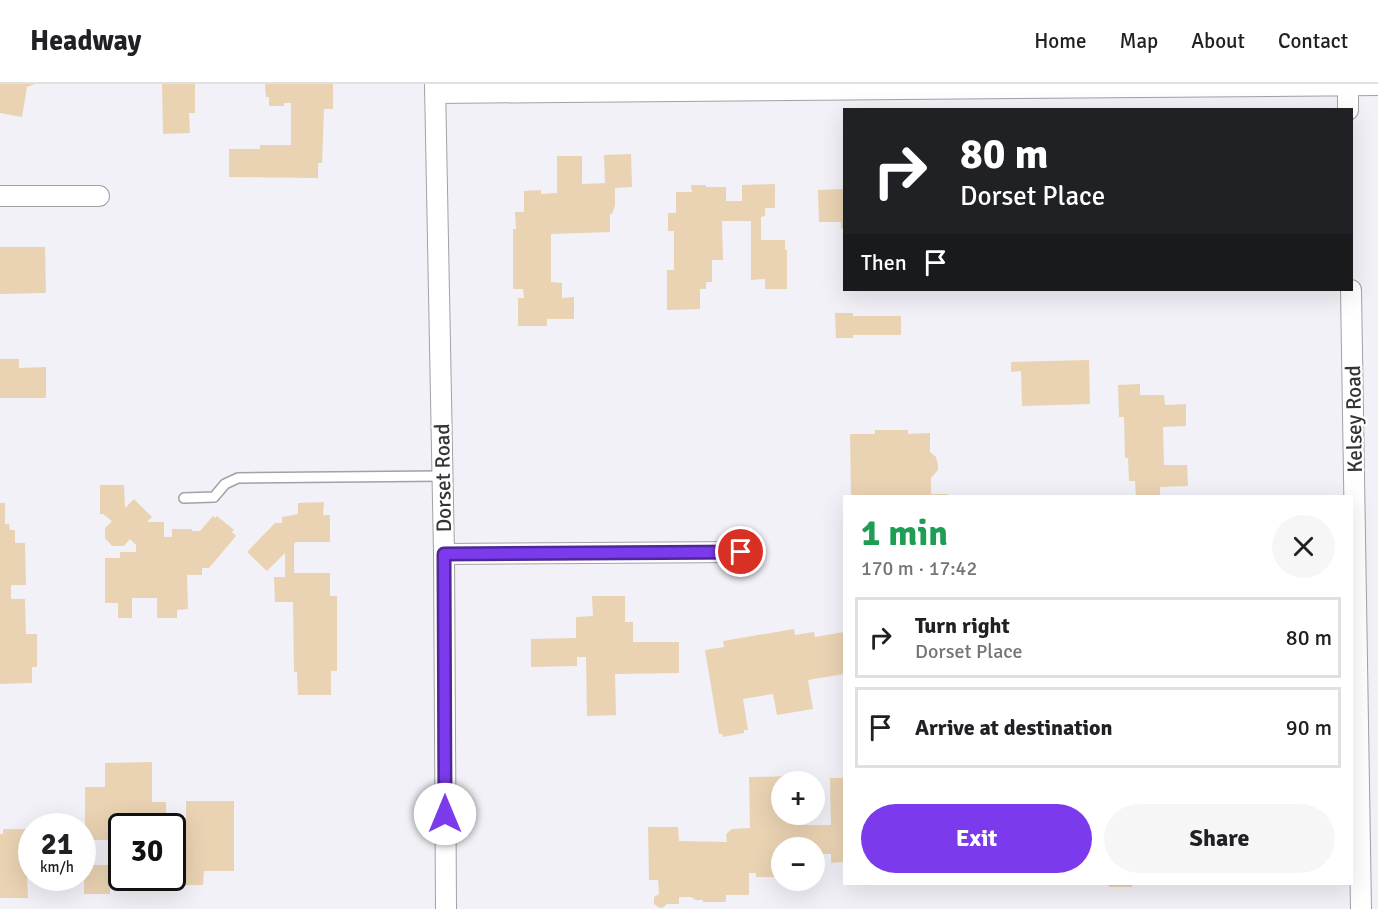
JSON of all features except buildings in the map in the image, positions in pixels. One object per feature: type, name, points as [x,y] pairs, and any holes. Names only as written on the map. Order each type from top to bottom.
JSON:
[{"type":"street","points":[[1348,85],[1348,108]]},
{"type":"street","points":[[435,89],[1378,85]]},
{"type":"street","name":"Dorset Road","points":[[435,89],[443,476],[446,909]]},
{"type":"street","points":[[0,196],[99,196]]},
{"type":"street","name":"Kelsey Road","points":[[1351,291],[1361,909]]},
{"type":"street","points":[[444,554],[741,552]]},
{"type":"lane","points":[[184,498],[214,497],[225,484],[238,478],[443,476]]},
{"type":"route","points":[[445,814],[444,554],[741,552]]}]
